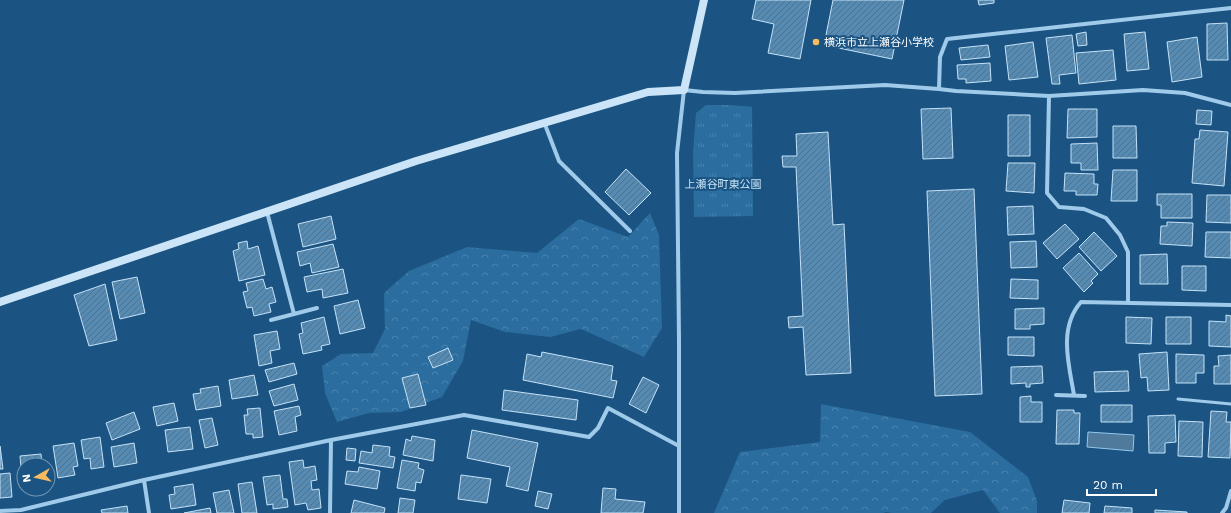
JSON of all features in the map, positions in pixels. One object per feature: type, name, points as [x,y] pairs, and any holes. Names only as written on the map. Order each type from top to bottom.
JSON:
[{"type":"street","points":[[679,513],[680,340],[677,153],[684,90],[704,0]]},
{"type":"street","points":[[939,89],[940,57],[947,38],[1231,8]]},
{"type":"street","points":[[0,302],[416,161],[648,92],[684,90],[735,93],[885,85],[956,91],[1048,96],[1143,90],[1185,93],[1231,105]]},
{"type":"street","points":[[1048,96],[1047,193],[1060,207],[1084,209],[1106,218],[1120,235],[1128,252],[1128,303]]},
{"type":"street","points":[[544,122],[559,160],[630,231]]},
{"type":"street","points":[[267,211],[294,314]]},
{"type":"street","points":[[1074,396],[1067,355],[1067,334],[1076,308],[1081,302],[1231,305]]},
{"type":"street","points":[[271,320],[317,308]]},
{"type":"street","points":[[1056,395],[1085,396]]},
{"type":"street","points":[[0,511],[21,510],[144,480],[331,440],[464,415],[590,438],[598,428],[608,408],[679,446]]},
{"type":"street","points":[[330,513],[331,440]]},
{"type":"street","points":[[144,480],[149,513]]},
{"type":"street","points":[[1222,513],[1226,508],[1231,491]]},
{"type":"lane","points":[[1178,399],[1231,404]]},
{"type":"green space","name":"上瀬谷町東公園","points":[[706,105],[752,107],[753,216],[694,217],[693,152],[696,113]]},
{"type":"green space","points":[[650,213],[659,235],[662,328],[644,357],[581,329],[550,337],[505,332],[471,320],[463,361],[442,397],[401,412],[369,413],[337,422],[325,393],[322,366],[341,354],[373,353],[385,329],[384,293],[409,271],[467,247],[537,253],[579,219],[628,237]]},
{"type":"green space","points":[[821,404],[970,432],[1028,477],[1037,501],[1037,513],[1000,513],[983,490],[945,500],[931,513],[714,513],[740,452],[820,442]]},
{"type":"shaded area","points":[[1088,432],[1134,435],[1133,451],[1087,447]]},
{"type":"building","points":[[756,0],[811,0],[800,59],[768,53],[774,24],[752,19]]},
{"type":"building","points":[[833,0],[904,0],[892,59],[824,45]]},
{"type":"building","points":[[978,0],[994,0],[994,3],[979,5]]},
{"type":"building","points":[[1227,23],[1228,60],[1207,60],[1207,24]]},
{"type":"building","points":[[1086,32],[1087,45],[1078,46],[1076,34]]},
{"type":"building","points":[[1145,32],[1149,69],[1127,71],[1124,34]]},
{"type":"building","points":[[1072,35],[1076,73],[1059,75],[1060,84],[1052,84],[1046,38]]},
{"type":"building","points":[[1197,37],[1202,77],[1172,82],[1167,42]]},
{"type":"building","points":[[1033,42],[1038,77],[1009,80],[1005,46]]},
{"type":"building","points":[[988,45],[990,57],[961,60],[959,48]]},
{"type":"building","points":[[1113,50],[1116,80],[1079,84],[1076,53]]},
{"type":"building","points":[[990,63],[991,81],[966,83],[966,79],[958,79],[957,65]]},
{"type":"building","points":[[951,108],[953,158],[923,159],[921,109]]},
{"type":"building","points":[[1068,109],[1097,109],[1097,137],[1067,138]]},
{"type":"building","points":[[1197,110],[1212,111],[1211,125],[1196,124]]},
{"type":"building","points":[[1008,115],[1030,115],[1030,156],[1008,156]]},
{"type":"building","points":[[1113,126],[1136,126],[1137,158],[1113,158]]},
{"type":"building","points":[[1200,130],[1228,132],[1224,186],[1192,183],[1195,139],[1199,139]]},
{"type":"building","points":[[828,132],[833,225],[844,224],[851,373],[806,375],[803,327],[789,328],[788,317],[803,316],[796,167],[783,167],[782,156],[797,156],[796,134]]},
{"type":"building","points":[[1097,143],[1098,170],[1081,170],[1081,163],[1071,163],[1071,144]]},
{"type":"building","points":[[1008,163],[1035,163],[1034,193],[1006,191]]},
{"type":"building","points":[[626,169],[651,193],[629,215],[605,192]]},
{"type":"building","points":[[1113,170],[1137,170],[1137,201],[1111,201]]},
{"type":"building","points":[[1065,173],[1094,174],[1094,184],[1098,184],[1097,195],[1076,195],[1076,191],[1064,191]]},
{"type":"building","points":[[974,189],[982,394],[935,396],[927,191]]},
{"type":"building","points":[[1157,194],[1192,194],[1192,218],[1161,218],[1161,205],[1157,205]]},
{"type":"building","points":[[1207,195],[1231,195],[1231,223],[1206,222]]},
{"type":"building","points":[[1033,206],[1034,234],[1008,235],[1007,207]]},
{"type":"building","points":[[331,216],[336,239],[303,247],[298,224]]},
{"type":"building","points":[[1167,222],[1193,223],[1192,246],[1160,244],[1161,226],[1167,226]]},
{"type":"building","points":[[1065,224],[1079,239],[1057,259],[1043,243]]},
{"type":"building","points":[[1094,232],[1117,256],[1101,271],[1079,247]]},
{"type":"building","points":[[1206,232],[1231,232],[1231,258],[1205,257]]},
{"type":"building","points":[[247,241],[248,249],[258,246],[265,275],[239,281],[233,251],[239,249],[238,243]]},
{"type":"building","points":[[1036,241],[1037,267],[1011,268],[1010,242]]},
{"type":"building","points":[[333,244],[339,267],[312,273],[310,263],[300,266],[297,252]]},
{"type":"building","points":[[1079,253],[1098,274],[1091,281],[1093,283],[1084,292],[1063,268]]},
{"type":"building","points":[[1167,254],[1168,284],[1140,284],[1140,255]]},
{"type":"building","points":[[1182,266],[1206,266],[1206,291],[1182,290]]},
{"type":"building","points":[[343,269],[348,293],[323,298],[322,289],[307,292],[304,277]]},
{"type":"building","points":[[137,277],[145,313],[120,319],[112,282]]},
{"type":"building","points":[[263,279],[266,289],[272,287],[276,302],[269,304],[271,312],[254,316],[252,307],[247,308],[243,292],[248,291],[246,283]]},
{"type":"building","points":[[1011,279],[1038,280],[1038,299],[1010,298]]},
{"type":"building","points":[[105,284],[117,340],[89,346],[74,295]]},
{"type":"building","points":[[358,300],[365,328],[340,334],[334,306]]},
{"type":"building","points":[[1044,308],[1044,324],[1030,325],[1030,329],[1015,329],[1015,309]]},
{"type":"building","points":[[1226,315],[1231,316],[1231,347],[1209,346],[1209,321],[1226,322]]},
{"type":"building","points":[[324,317],[330,344],[321,346],[322,350],[303,354],[299,334],[303,333],[301,323]]},
{"type":"building","points":[[1126,317],[1152,318],[1151,344],[1126,343]]},
{"type":"building","points":[[1166,317],[1191,317],[1191,344],[1166,344]]},
{"type":"building","points":[[277,331],[280,349],[270,351],[272,363],[259,366],[254,335]]},
{"type":"building","points":[[1008,337],[1034,337],[1034,356],[1008,355]]},
{"type":"building","points":[[448,348],[453,360],[433,368],[428,357]]},
{"type":"building","points":[[542,352],[613,366],[611,380],[617,381],[613,398],[523,380],[527,354],[541,357]]},
{"type":"building","points":[[1167,352],[1169,390],[1148,391],[1147,377],[1141,378],[1139,354]]},
{"type":"building","points":[[1176,354],[1204,355],[1204,373],[1196,373],[1196,383],[1176,383]]},
{"type":"building","points":[[1231,355],[1231,384],[1214,384],[1214,366],[1219,366],[1218,356]]},
{"type":"building","points":[[294,363],[297,374],[269,382],[265,370]]},
{"type":"building","points":[[1042,366],[1043,383],[1030,384],[1030,387],[1026,387],[1026,383],[1011,384],[1011,367]]},
{"type":"building","points":[[1128,371],[1129,391],[1095,392],[1094,372]]},
{"type":"building","points":[[418,374],[426,405],[410,408],[402,378]]},
{"type":"building","points":[[254,375],[258,395],[232,399],[229,380]]},
{"type":"building","points":[[643,377],[659,385],[646,413],[629,404]]},
{"type":"building","points":[[294,384],[298,400],[274,406],[269,391]]},
{"type":"building","points":[[218,386],[221,406],[196,410],[193,394],[201,393],[200,389]]},
{"type":"building","points":[[504,390],[578,400],[576,420],[502,410]]},
{"type":"building","points":[[1031,396],[1031,402],[1042,402],[1042,422],[1020,422],[1020,397]]},
{"type":"building","points":[[174,403],[178,421],[157,426],[153,407]]},
{"type":"building","points":[[1101,405],[1132,405],[1132,422],[1101,422]]},
{"type":"building","points":[[299,406],[301,415],[295,417],[297,431],[279,435],[274,411]]},
{"type":"building","points":[[260,408],[263,437],[253,438],[253,434],[246,434],[244,415],[248,415],[247,409]]},
{"type":"building","points":[[1057,410],[1074,410],[1074,413],[1080,413],[1079,444],[1056,444]]},
{"type":"building","points":[[1211,411],[1227,412],[1226,422],[1231,422],[1230,458],[1208,457]]},
{"type":"building","points":[[134,412],[140,429],[112,440],[106,423]]},
{"type":"building","points":[[1175,415],[1176,442],[1165,443],[1165,453],[1149,453],[1148,416]]},
{"type":"building","points":[[212,418],[218,445],[205,448],[199,420]]},
{"type":"building","points":[[1179,421],[1203,422],[1202,457],[1178,456]]},
{"type":"building","points":[[190,427],[193,449],[168,452],[165,430]]},
{"type":"building","points":[[472,430],[538,443],[528,491],[506,486],[510,467],[467,458]]},
{"type":"building","points":[[412,436],[435,440],[433,461],[403,455],[406,439],[411,441]]},
{"type":"building","points":[[100,437],[104,467],[91,469],[90,458],[84,459],[81,440]]},
{"type":"building","points":[[74,443],[78,466],[73,467],[75,475],[58,478],[56,457],[55,457],[53,446]]},
{"type":"building","points":[[134,443],[137,463],[114,467],[111,447]]},
{"type":"building","points":[[373,445],[390,447],[389,456],[395,457],[393,468],[359,463],[361,451],[372,453]]},
{"type":"building","points":[[0,446],[3,469],[0,469]]},
{"type":"building","points":[[347,448],[356,449],[355,461],[346,460]]},
{"type":"building","points":[[41,454],[41,457],[20,457]]},
{"type":"building","points":[[303,460],[304,468],[315,466],[317,480],[311,481],[312,490],[319,489],[321,508],[308,510],[306,503],[295,505],[289,462]]},
{"type":"building","points":[[402,460],[419,463],[418,468],[424,470],[421,483],[416,482],[415,491],[397,488]]},
{"type":"building","points":[[359,467],[380,471],[377,489],[345,484],[347,471],[358,472]]},
{"type":"building","points":[[10,473],[12,497],[0,498],[0,474]]},
{"type":"building","points":[[280,475],[283,499],[287,499],[288,507],[273,509],[273,504],[267,505],[263,477]]},
{"type":"building","points":[[461,475],[491,479],[487,503],[458,499]]},
{"type":"building","points":[[252,482],[257,513],[242,513],[238,484]]},
{"type":"building","points":[[193,484],[196,505],[171,509],[169,495],[175,494],[174,487]]},
{"type":"building","points":[[603,488],[616,489],[615,499],[645,502],[643,513],[601,513]]},
{"type":"building","points":[[229,490],[234,513],[217,513],[213,493]]},
{"type":"building","points":[[538,491],[552,494],[548,509],[535,506]]},
{"type":"building","points":[[400,498],[415,500],[413,513],[398,513]]},
{"type":"building","points":[[354,500],[385,508],[384,513],[351,513]]},
{"type":"building","points":[[1064,500],[1090,503],[1089,513],[1062,513]]},
{"type":"building","points":[[127,506],[128,513],[102,513],[101,510]]},
{"type":"building","points":[[1105,506],[1132,508],[1132,513],[1104,513]]},
{"type":"building","points":[[210,508],[211,513],[184,513]]},
{"type":"building","points":[[1155,510],[1187,512],[1187,513],[1155,513]]},
{"type":"place","name":"横浜市立上瀬谷小学校","points":[[816,42]]}]
